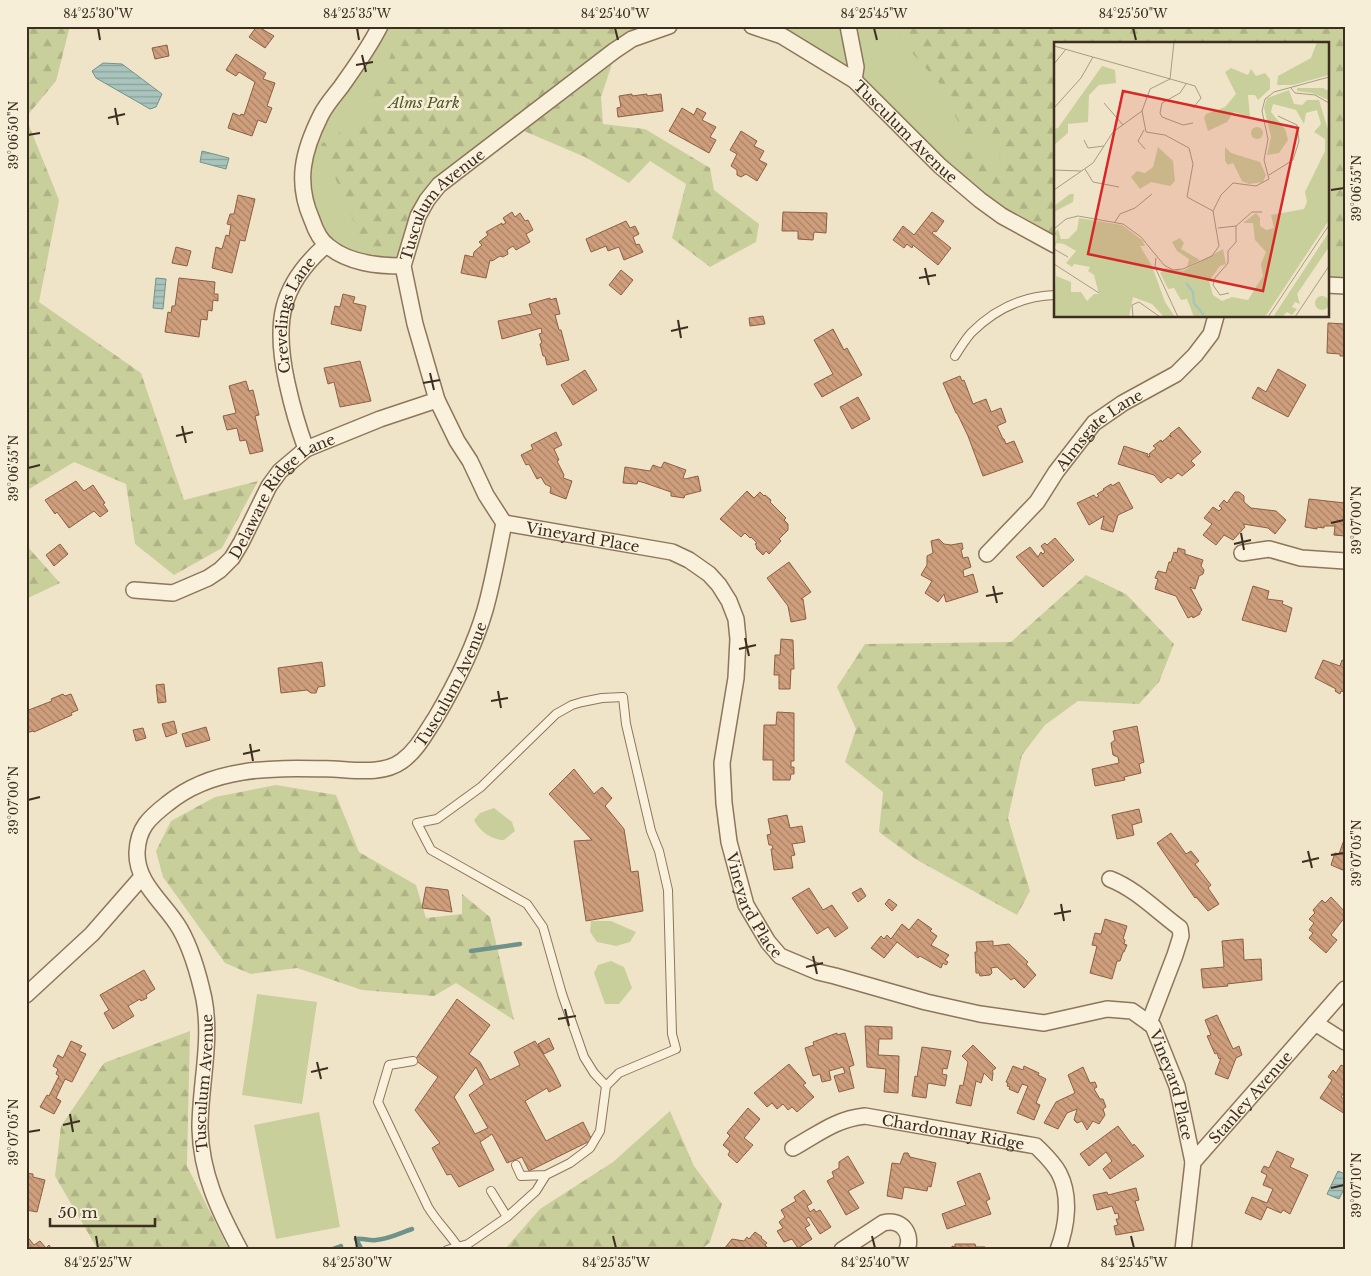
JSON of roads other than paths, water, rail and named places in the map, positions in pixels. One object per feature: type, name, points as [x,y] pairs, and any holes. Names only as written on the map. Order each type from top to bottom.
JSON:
[{"type":"street","points":[[380,26],[369,49],[321,113],[304,157],[302,182],[306,206],[315,228],[326,245],[337,252],[368,264],[403,266]]},
{"type":"street","name":"Tusculum Avenue","points":[[240,1250],[216,1203],[207,1179],[202,1154],[200,1128],[207,1036],[200,984],[193,958],[180,928],[142,878],[137,854],[140,835],[148,819],[174,798],[220,776],[246,770],[265,769],[369,770],[400,763],[418,747],[445,702],[468,656],[484,611],[504,523],[457,441],[437,400],[415,324],[403,266],[418,216],[439,185],[614,51],[632,39],[669,26]]},
{"type":"street","name":"Tusculum Avenue","points":[[752,26],[782,36],[854,80],[940,166],[980,200],[1002,216],[1054,244]]},
{"type":"street","points":[[848,26],[856,68],[854,80]]},
{"type":"street","name":"Crevelings Lane","points":[[306,449],[296,421],[281,357],[280,328],[282,312],[292,286],[311,258],[326,245]]},
{"type":"street","points":[[1328,285],[1345,286]]},
{"type":"street","name":"Almsgate Lane","points":[[987,554],[1037,502],[1056,472],[1094,423],[1123,403],[1176,374],[1195,355],[1210,334],[1215,318]]},
{"type":"street","name":"Delaware Ridge Lane","points":[[134,590],[173,593],[208,578],[220,570],[232,558],[270,486],[280,471],[306,449],[380,418],[437,400]]},
{"type":"street","name":"Vineyard Place","points":[[504,523],[672,552],[689,560],[719,585],[729,601],[738,639],[733,703],[722,763],[729,842],[746,905],[768,942],[780,956],[834,976],[926,1002],[980,1014],[1044,1023],[1107,1009],[1132,1011],[1153,1026],[1176,1086],[1193,1162]]},
{"type":"street","points":[[1242,553],[1269,549],[1301,558],[1345,562]]},
{"type":"street","points":[[26,995],[92,934],[142,878]]},
{"type":"street","points":[[1110,879],[1129,889],[1180,928],[1181,936],[1175,955],[1150,1023]]},
{"type":"street","name":"Stanley Avenue","points":[[1193,1162],[1345,989]]},
{"type":"street","points":[[1315,1023],[1345,1042]]},
{"type":"street","name":"Chardonnay Ridge","points":[[793,1148],[835,1123],[865,1116],[1036,1146],[1050,1160],[1063,1184],[1067,1205],[1063,1237],[1058,1250]]},
{"type":"street","points":[[1183,1250],[1193,1162]]},
{"type":"street","points":[[842,1250],[883,1222],[893,1221],[902,1226],[908,1234],[907,1250]]},
{"type":"lane","points":[[955,356],[970,334],[1011,303],[1039,295],[1054,295]]},
{"type":"lane","points":[[516,1165],[521,1176],[546,1175],[570,1163],[590,1148],[600,1130],[606,1086],[619,1073],[676,1049],[672,1034],[668,890],[659,851],[651,831],[626,724],[622,698],[602,698],[582,702],[556,714],[481,787],[437,818],[416,823],[431,850],[527,904],[543,927],[562,994],[584,1057],[594,1073],[606,1086]]},
{"type":"lane","points":[[413,1061],[389,1065],[378,1102],[428,1207],[436,1221],[450,1234],[458,1247]]},
{"type":"lane","points":[[447,1250],[468,1244],[507,1217],[536,1191],[546,1175]]},
{"type":"lane","points":[[491,1191],[507,1217]]},
{"type":"water","points":[[103,63],[122,64],[162,94],[156,107],[150,109],[96,78],[92,71]]},
{"type":"water","points":[[202,151],[229,158],[226,169],[200,162]]},
{"type":"water","points":[[156,278],[166,279],[163,309],[153,308]]},
{"type":"water","points":[[1338,1171],[1345,1174],[1345,1187],[1339,1199],[1327,1194]]},
{"type":"waterway","points":[[471,951],[520,944]]},
{"type":"waterway","points":[[362,1250],[356,1239],[381,1239],[412,1229]]},
{"type":"waterway","points":[[330,1250],[341,1246]]},
{"type":"park label","name":"Alms Park","points":[[424,102]]}]
